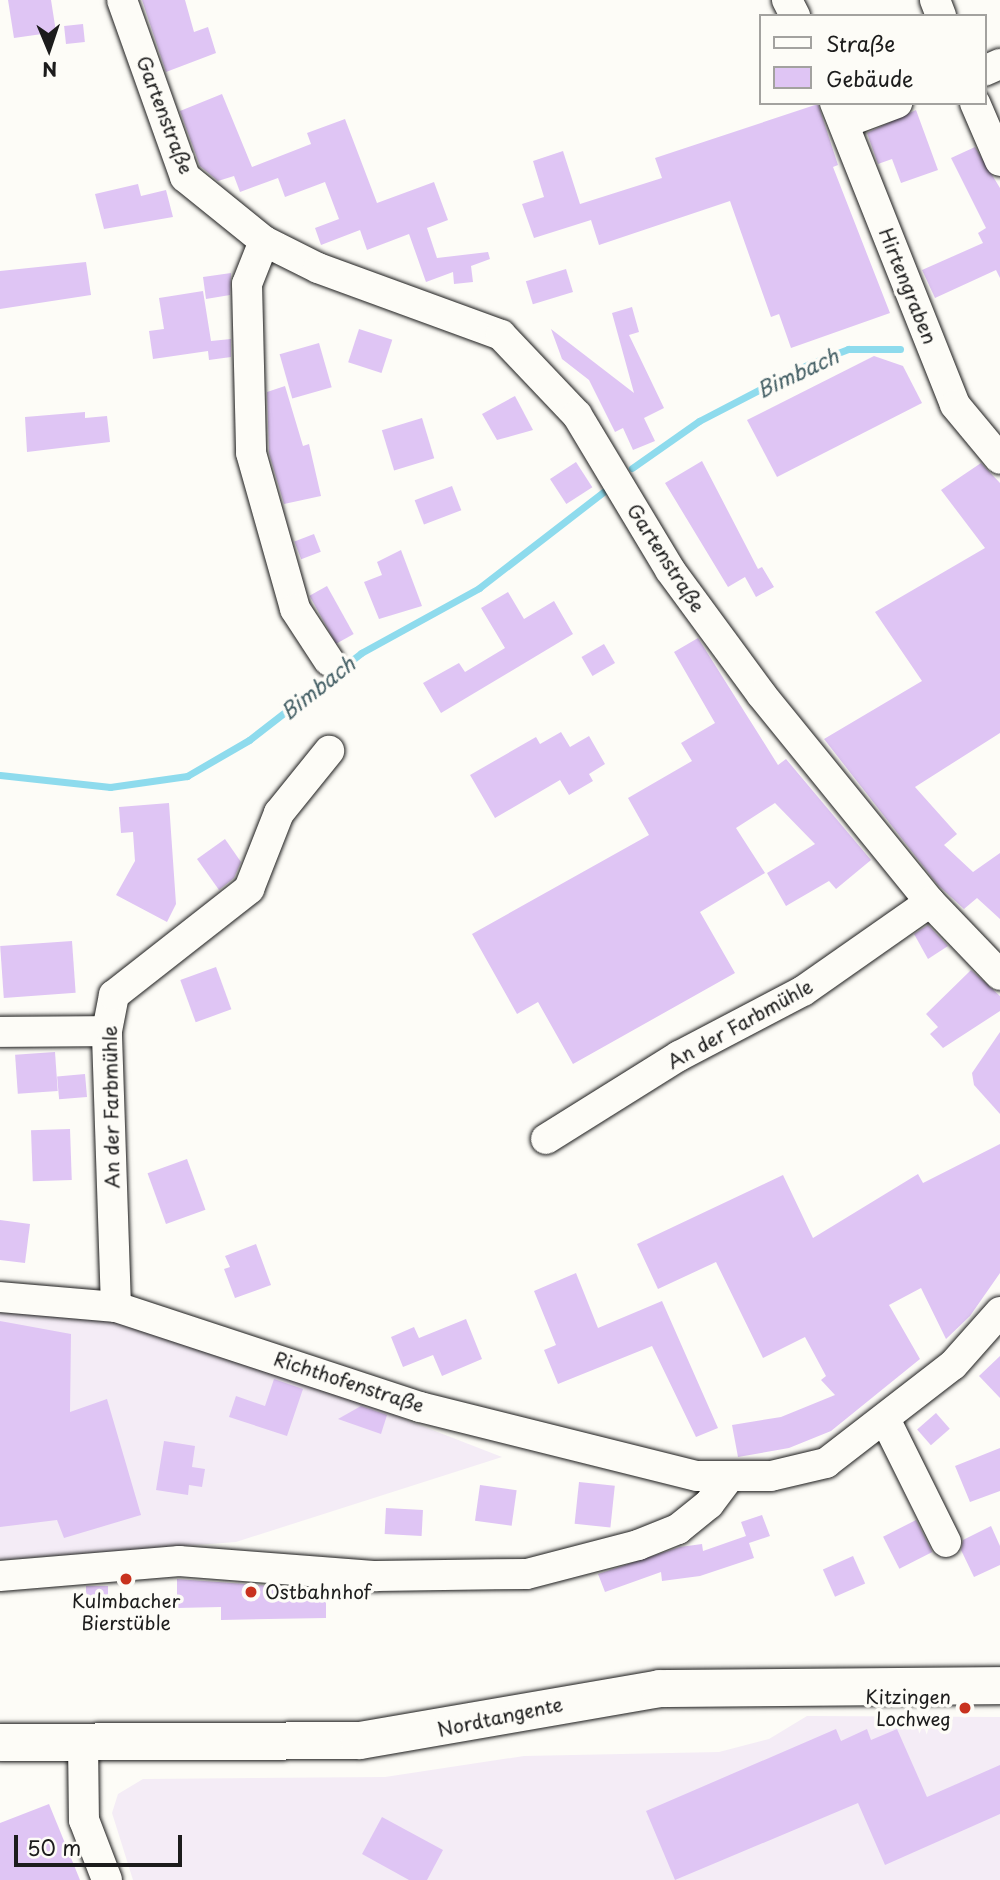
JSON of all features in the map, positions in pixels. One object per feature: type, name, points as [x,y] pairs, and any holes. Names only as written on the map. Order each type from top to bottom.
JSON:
[{"type":"main road","name":"Nordtangente","points":[[0,1742],[359,1740],[434,1731],[621,1693],[712,1687],[1000,1685]]},
{"type":"street","name":"Gartenstraße","points":[[122,0],[185,177],[264,241],[318,268],[501,335],[577,415],[670,570],[828,780],[930,902],[1000,975]]},
{"type":"street","points":[[839,113],[885,105]]},
{"type":"street","points":[[976,105],[1000,161]]},
{"type":"street","name":"Hirtengraben","points":[[839,113],[955,405],[1000,459]]},
{"type":"street","points":[[264,241],[247,284],[251,453],[295,609],[329,661]]},
{"type":"street","name":"An der Farbmühle","points":[[116,1307],[107,1031],[114,995],[249,889],[279,813],[329,751]]},
{"type":"street","name":"An der Farbmühle","points":[[546,1139],[679,1056],[803,991],[930,902]]},
{"type":"street","points":[[0,1032],[107,1031]]},
{"type":"street","name":"Richthofenstraße","points":[[0,1297],[116,1307],[420,1407],[697,1476],[771,1476],[826,1463],[886,1421],[953,1366],[1000,1312]]},
{"type":"street","points":[[886,1421],[946,1542]]},
{"type":"street","points":[[0,1576],[180,1561],[389,1576],[527,1574],[615,1552],[678,1529],[709,1504],[730,1476]]},
{"type":"street","points":[[83,1742],[84,1820],[107,1880]]},
{"type":"shaded area","points":[[0,1303],[116,1307],[502,1457],[236,1542],[0,1560]]},
{"type":"shaded area","points":[[807,1716],[1000,1717],[1000,1880],[133,1880],[112,1813],[118,1794],[143,1779],[385,1777],[524,1756],[719,1752],[769,1739]]},
{"type":"building","points":[[8,0],[51,0],[56,32],[14,38]]},
{"type":"building","points":[[142,0],[185,0],[194,32],[208,27],[216,53],[166,72]]},
{"type":"building","points":[[83,24],[85,42],[66,44],[64,26]]},
{"type":"building","points":[[222,94],[252,167],[311,144],[307,133],[345,119],[377,203],[434,182],[448,220],[427,228],[437,258],[488,252],[490,259],[471,266],[473,282],[454,284],[453,272],[426,282],[409,234],[367,250],[360,230],[321,245],[315,228],[339,219],[325,182],[285,197],[278,178],[240,192],[234,176],[218,181],[200,166],[180,111]]},
{"type":"building","points":[[818,105],[838,165],[833,167],[890,313],[791,348],[779,314],[771,317],[730,201],[599,245],[591,220],[534,238],[522,204],[544,197],[533,161],[563,151],[580,204],[662,178],[655,158]]},
{"type":"building","points":[[916,110],[938,170],[901,183],[892,159],[878,164],[867,133]]},
{"type":"building","points":[[975,147],[1000,188],[1000,278],[996,270],[935,298],[922,270],[983,243],[978,233],[986,228],[951,158]]},
{"type":"building","points":[[138,184],[141,196],[166,190],[173,217],[104,229],[95,194]]},
{"type":"building","points":[[86,262],[91,295],[0,309],[0,271]]},
{"type":"building","points":[[566,269],[573,292],[533,304],[526,281]]},
{"type":"building","points":[[231,273],[230,295],[206,299],[203,277]]},
{"type":"building","points":[[203,291],[211,341],[231,339],[231,357],[209,360],[208,351],[153,359],[149,331],[164,329],[159,298]]},
{"type":"building","points":[[632,307],[639,332],[629,335],[664,408],[644,418],[655,441],[633,450],[623,428],[615,432],[589,380],[562,359],[551,329],[634,393],[612,313]]},
{"type":"building","points":[[359,329],[392,340],[381,373],[348,362]]},
{"type":"building","points":[[319,343],[332,387],[292,399],[280,354]]},
{"type":"building","points":[[874,356],[903,366],[922,403],[777,477],[747,420]]},
{"type":"building","points":[[285,386],[303,446],[309,444],[321,496],[284,504],[269,453],[267,392]]},
{"type":"building","points":[[515,396],[533,430],[497,440],[482,414]]},
{"type":"building","points":[[85,412],[85,418],[107,416],[110,442],[27,452],[25,417]]},
{"type":"building","points":[[422,418],[434,458],[394,470],[382,430]]},
{"type":"building","points":[[702,461],[758,569],[762,567],[774,587],[756,597],[745,577],[728,587],[665,483]]},
{"type":"building","points":[[576,462],[592,487],[566,504],[550,479]]},
{"type":"building","points":[[981,463],[1000,483],[1000,733],[915,787],[957,834],[944,845],[973,872],[1000,853],[1000,919],[977,898],[964,909],[938,885],[824,739],[922,681],[875,612],[985,548],[941,490]]},
{"type":"building","points":[[452,486],[461,510],[424,525],[415,500]]},
{"type":"building","points":[[314,534],[321,552],[301,559],[294,542]]},
{"type":"building","points":[[401,550],[422,606],[379,619],[364,582],[382,575],[377,562]]},
{"type":"building","points":[[327,586],[354,634],[336,644],[310,596]]},
{"type":"building","points":[[508,592],[524,619],[554,601],[573,634],[441,713],[423,683],[459,663],[465,672],[505,648],[481,608]]},
{"type":"building","points":[[698,638],[778,765],[786,759],[871,860],[836,889],[829,881],[786,906],[767,873],[815,844],[775,803],[736,828],[765,873],[700,912],[735,973],[573,1064],[538,1002],[517,1014],[472,934],[649,835],[628,798],[692,761],[681,743],[715,723],[674,652]]},
{"type":"building","points":[[604,644],[615,663],[592,676],[581,657]]},
{"type":"building","points":[[561,732],[570,747],[589,736],[605,764],[589,774],[593,781],[569,795],[560,780],[495,818],[470,775],[536,737],[540,744]]},
{"type":"building","points":[[169,803],[176,904],[167,922],[116,895],[135,861],[133,832],[121,833],[119,807]]},
{"type":"building","points":[[225,839],[241,862],[234,878],[219,890],[197,859]]},
{"type":"building","points":[[928,925],[948,946],[928,959],[914,934]]},
{"type":"building","points":[[72,941],[76,993],[4,998],[0,946]]},
{"type":"building","points":[[216,967],[231,1009],[196,1022],[180,980]]},
{"type":"building","points":[[971,970],[1000,996],[1000,1011],[943,1048],[930,1034],[938,1027],[926,1014]]},
{"type":"building","points":[[1000,1032],[1000,1114],[974,1085],[972,1073]]},
{"type":"building","points":[[55,1052],[58,1091],[18,1094],[15,1055]]},
{"type":"building","points":[[85,1074],[87,1097],[59,1099],[57,1076]]},
{"type":"building","points":[[70,1129],[72,1180],[33,1181],[31,1130]]},
{"type":"building","points":[[1000,1144],[1000,1273],[970,1316],[946,1339],[921,1288],[889,1305],[920,1359],[831,1431],[789,1448],[738,1457],[732,1425],[781,1417],[835,1395],[821,1380],[826,1376],[805,1337],[763,1358],[716,1262],[658,1289],[637,1244],[783,1175],[813,1238],[918,1174],[923,1183]]},
{"type":"building","points":[[187,1159],[205,1210],[166,1224],[148,1173]]},
{"type":"building","points":[[0,1220],[30,1224],[25,1263],[0,1260]]},
{"type":"building","points":[[256,1244],[271,1285],[235,1298],[224,1269],[230,1267],[225,1256]]},
{"type":"building","points":[[576,1273],[598,1328],[662,1301],[718,1428],[696,1437],[652,1346],[558,1384],[544,1350],[556,1345],[534,1291]]},
{"type":"building","points":[[466,1319],[482,1359],[442,1376],[433,1355],[403,1367],[391,1337],[414,1327],[419,1338]]},
{"type":"building","points":[[0,1321],[71,1334],[70,1412],[107,1399],[141,1515],[64,1538],[57,1520],[0,1527]]},
{"type":"building","points":[[1000,1356],[1000,1398],[979,1376]]},
{"type":"building","points":[[274,1379],[303,1389],[287,1436],[229,1417],[236,1396],[265,1406]]},
{"type":"building","points":[[361,1406],[387,1415],[381,1434],[338,1419]]},
{"type":"building","points":[[936,1413],[950,1429],[931,1445],[917,1429]]},
{"type":"building","points":[[164,1441],[195,1446],[192,1467],[205,1469],[202,1487],[189,1485],[188,1495],[156,1490]]},
{"type":"building","points":[[1000,1448],[1000,1491],[970,1502],[955,1466]]},
{"type":"building","points":[[579,1482],[615,1486],[610,1528],[575,1524]]},
{"type":"building","points":[[480,1485],[517,1490],[512,1526],[475,1521]]},
{"type":"building","points":[[386,1508],[423,1510],[422,1536],[385,1534]]},
{"type":"building","points":[[762,1515],[770,1536],[749,1543],[754,1558],[700,1576],[662,1581],[661,1572],[605,1592],[598,1574],[680,1547],[702,1544],[703,1551],[746,1536],[741,1522]]},
{"type":"building","points":[[916,1520],[932,1552],[899,1569],[883,1537]]},
{"type":"building","points":[[991,1526],[1000,1546],[1000,1565],[974,1577],[961,1550],[963,1540]]},
{"type":"building","points":[[853,1556],[865,1583],[835,1597],[823,1569]]},
{"type":"building","name":"Ostbahnhof","points":[[177,1579],[326,1590],[326,1618],[221,1620],[221,1607],[177,1608]]},
{"type":"building","points":[[86,1586],[108,1586],[108,1608],[86,1608]]},
{"type":"building","points":[[836,1729],[841,1741],[867,1729],[871,1740],[897,1729],[927,1797],[1000,1765],[1000,1814],[885,1865],[858,1803],[675,1880],[646,1811]]},
{"type":"building","points":[[49,1804],[80,1880],[0,1880],[0,1823]]},
{"type":"building","points":[[382,1817],[443,1850],[427,1880],[409,1880],[362,1854]]},
{"type":"waterway","name":"Bimbach","points":[[632,468],[699,421],[809,364],[848,349],[900,349]]},
{"type":"waterway","name":"Bimbach","points":[[0,775],[110,787],[187,776],[249,740],[361,653],[479,588],[603,492]]},
{"type":"place","name":"Kulmbacher Bierstüble","points":[[126,1579]]},
{"type":"place","name":"Ostbahnhof","points":[[251,1592]]},
{"type":"place","name":"Kitzingen Lochweg","points":[[965,1708]]}]
